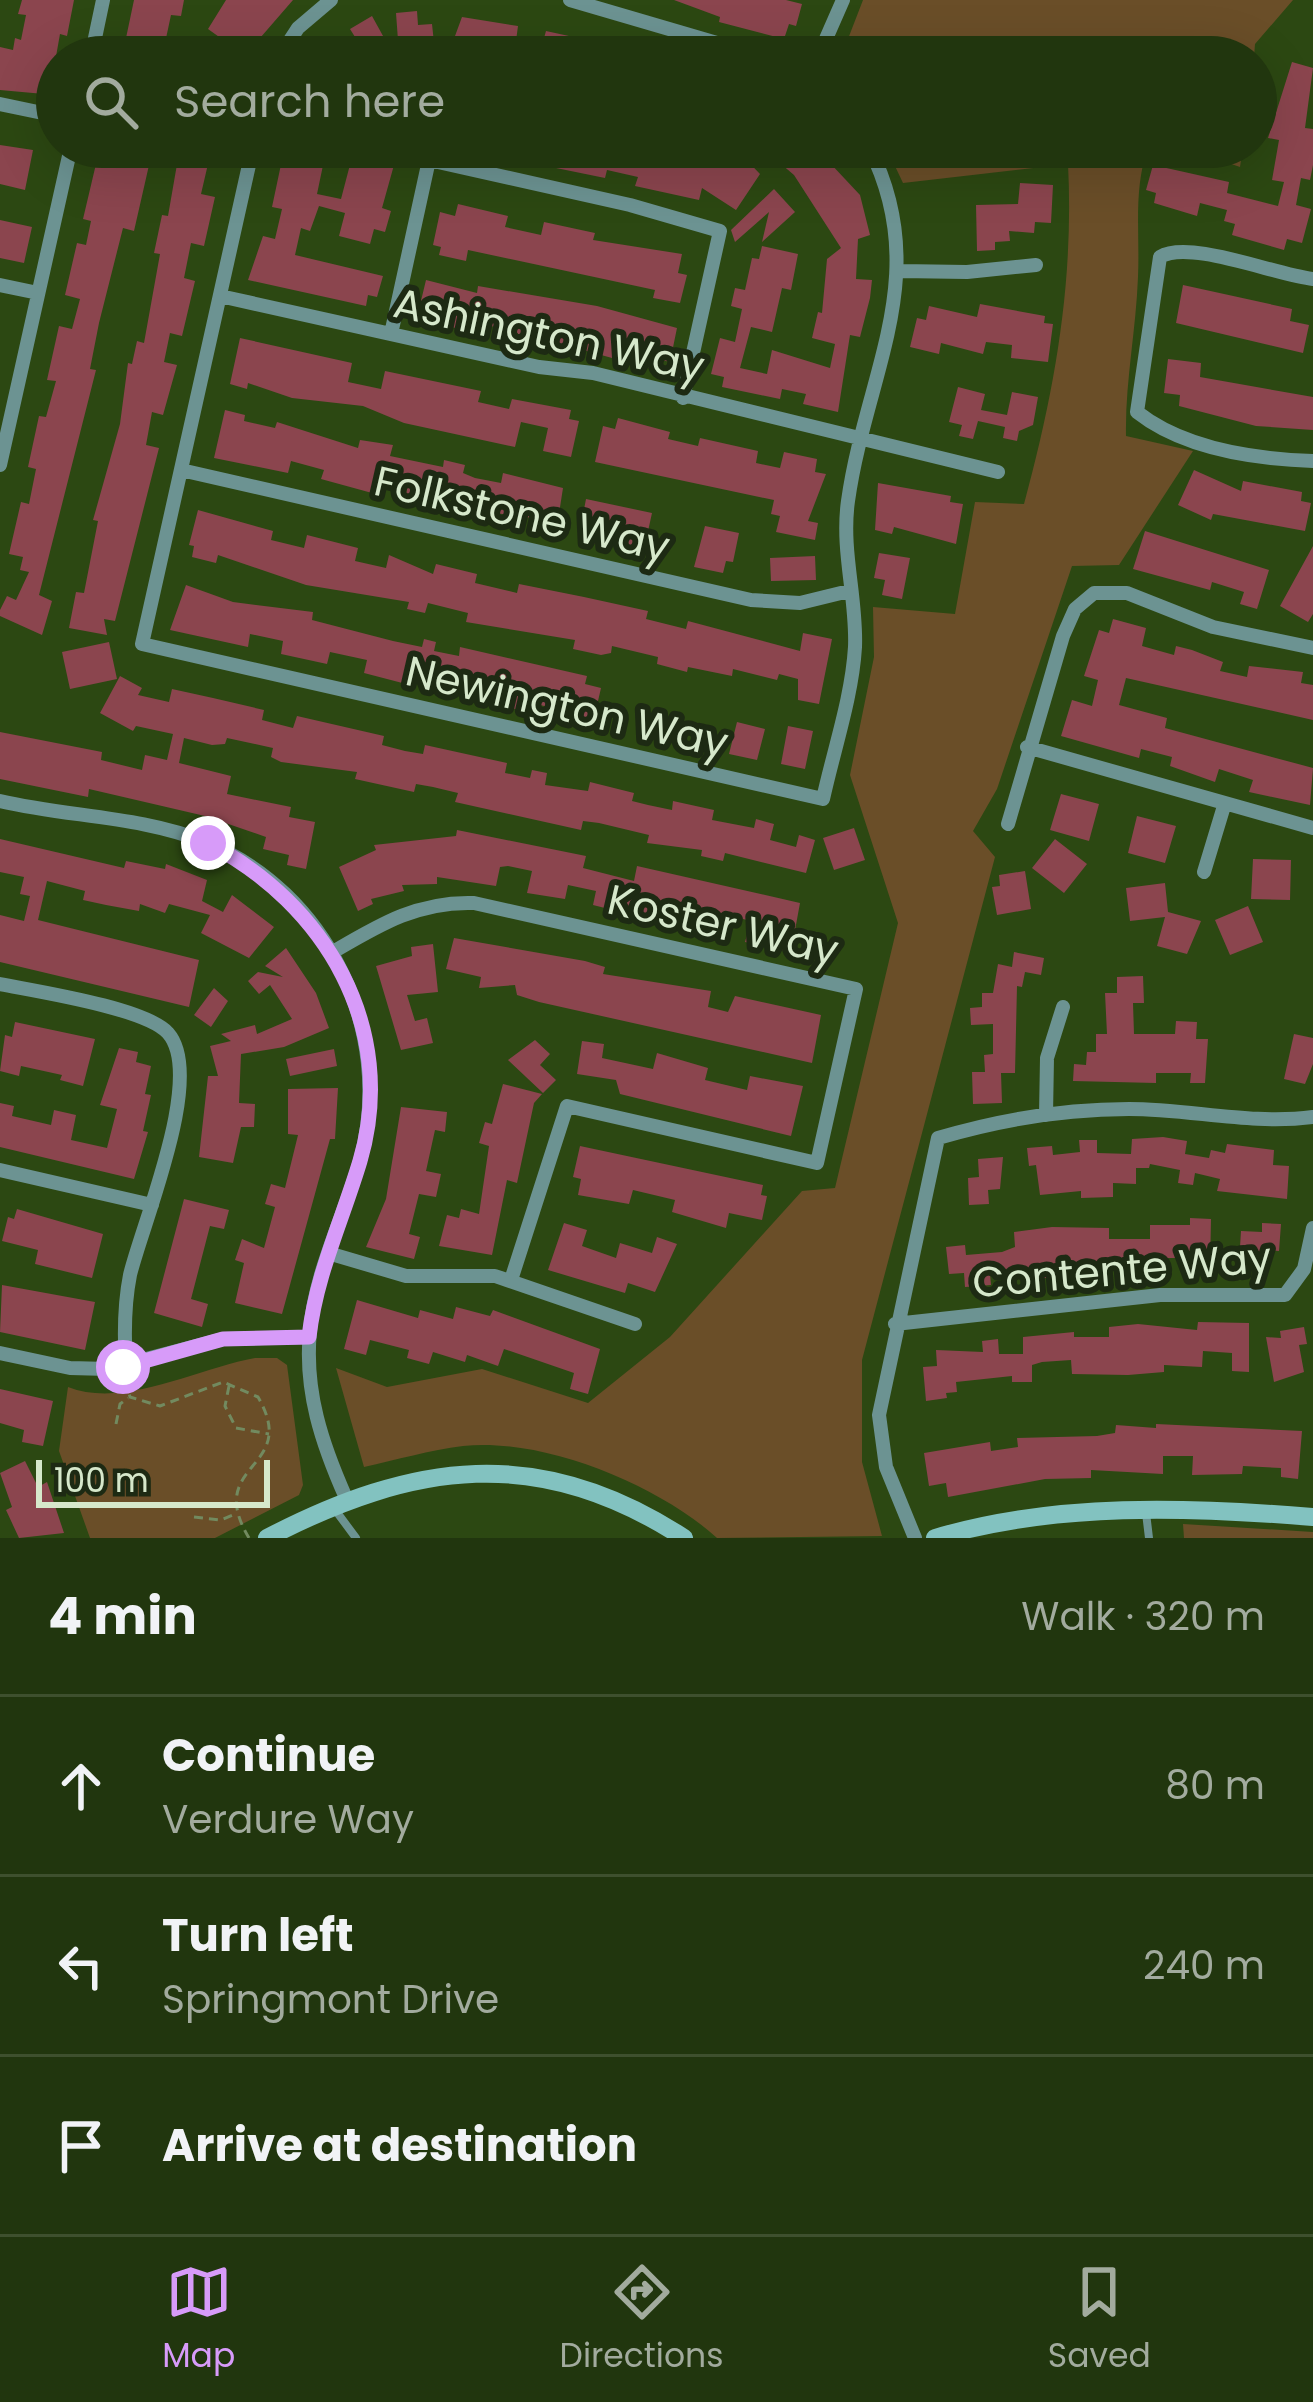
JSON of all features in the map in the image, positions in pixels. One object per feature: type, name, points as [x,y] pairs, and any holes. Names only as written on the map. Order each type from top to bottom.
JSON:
[{"type":"street","points":[[96,36],[104,0]]},
{"type":"street","points":[[293,36],[331,0]]},
{"type":"street","points":[[570,0],[693,36]]},
{"type":"street","points":[[827,36],[842,0]]},
{"type":"street","points":[[0,104],[36,112]]},
{"type":"street","points":[[0,465],[66,168]]},
{"type":"street","name":"Newington Way","points":[[248,168],[142,644],[823,799],[853,668],[855,632],[845,537],[900,271],[892,202],[878,168]]},
{"type":"street","points":[[391,334],[427,168]]},
{"type":"street","points":[[465,168],[630,205],[720,231],[683,398]]},
{"type":"street","points":[[1313,279],[1199,253],[1168,251],[1160,256],[1137,412],[1156,427],[1198,443],[1313,461]]},
{"type":"street","points":[[900,271],[967,272],[1036,265]]},
{"type":"street","points":[[0,285],[38,293]]},
{"type":"street","name":"Ashington Way","points":[[220,296],[539,367],[593,373],[998,472]]},
{"type":"street","name":"Folkstone Way","points":[[181,470],[751,600],[800,603],[849,591]]},
{"type":"street","points":[[1008,824],[1027,747],[1075,609],[1094,593],[1127,593],[1213,627],[1313,648]]},
{"type":"street","points":[[1027,747],[1313,828]]},
{"type":"street","points":[[0,801],[155,826],[208,843],[272,882],[333,952],[363,1030],[369,1104],[360,1160],[328,1253],[309,1337],[316,1421],[339,1501]]},
{"type":"street","points":[[1204,872],[1224,806]]},
{"type":"street","name":"Koster Way","points":[[333,952],[402,914],[437,904],[474,903],[856,989],[817,1163],[567,1106],[511,1280]]},
{"type":"street","points":[[0,984],[105,1006],[167,1031],[176,1050],[177,1108],[127,1296],[125,1367]]},
{"type":"street","points":[[1046,1115],[1047,1058],[1064,1007]]},
{"type":"street","points":[[915,1538],[886,1467],[880,1433],[881,1387],[938,1138],[1046,1115],[1132,1109],[1240,1120],[1313,1117]]},
{"type":"street","points":[[0,1170],[152,1204]]},
{"type":"street","name":"Contente Way","points":[[895,1324],[1137,1297],[1285,1295],[1304,1269],[1313,1228]]},
{"type":"street","points":[[328,1253],[406,1276],[479,1274],[511,1280],[635,1324]]},
{"type":"street","points":[[0,1353],[70,1368],[125,1367],[223,1339],[309,1337]]},
{"type":"street","points":[[267,1538],[339,1501],[424,1478],[535,1477],[627,1505],[684,1538]]},
{"type":"street","points":[[935,1538],[1009,1521],[1146,1512],[1313,1516]]},
{"type":"lane","points":[[339,1501],[356,1538]]},
{"type":"lane","points":[[1146,1512],[1149,1538]]},
{"type":"path","points":[[125,1367],[130,1397]]},
{"type":"path","points":[[130,1397],[160,1406],[230,1384],[258,1397],[269,1415],[271,1433],[266,1453],[239,1480],[235,1515],[249,1538]]},
{"type":"path","points":[[230,1384],[225,1406],[236,1428],[271,1433]]},
{"type":"path","points":[[116,1424],[120,1404],[130,1397]]},
{"type":"path","points":[[194,1516],[221,1520],[235,1515]]},
{"type":"shaded area","points":[[863,0],[1293,0],[1262,36],[849,36]]},
{"type":"shaded area","points":[[896,168],[1033,168],[903,183]]},
{"type":"shaded area","points":[[1068,168],[1142,168],[1126,436],[1193,451],[1119,565],[1072,566],[997,789],[973,831],[995,857],[862,1360],[862,1462],[882,1536],[717,1538],[693,1518],[632,1483],[528,1449],[463,1446],[364,1467],[336,1368],[387,1387],[482,1369],[588,1403],[670,1337],[802,1191],[835,1188],[898,923],[850,775],[874,657],[873,607],[955,614],[975,502],[1024,504],[1053,377],[1065,293]]},
{"type":"shaded area","points":[[255,1358],[277,1358],[287,1365],[303,1485],[299,1495],[215,1538],[90,1538],[59,1451],[68,1387],[113,1393],[137,1390]]},
{"type":"shaded area","points":[[1183,1524],[1313,1532],[1313,1538],[1184,1538]]},
{"type":"building","points":[[22,0],[74,0],[67,36],[36,36],[36,93],[0,90],[0,47],[13,50],[15,38],[21,40],[26,15],[18,14]]},
{"type":"building","points":[[134,0],[184,0],[181,16],[171,15],[166,36],[126,36]]},
{"type":"building","points":[[226,0],[293,0],[262,36],[218,36],[208,29]]},
{"type":"building","points":[[674,0],[802,4],[796,26],[789,24],[785,36],[719,22],[720,17]]},
{"type":"building","points":[[417,11],[418,25],[432,24],[433,36],[398,36],[396,13]]},
{"type":"building","points":[[372,16],[383,36],[354,36],[350,29]]},
{"type":"building","points":[[462,17],[518,26],[517,36],[455,36]]},
{"type":"building","points":[[1292,62],[1313,68],[1305,128],[1313,129],[1313,165],[1310,180],[1301,178],[1296,205],[1311,209],[1302,243],[1287,239],[1284,250],[1232,235],[1235,224],[1224,221],[1227,210],[1200,203],[1197,216],[1154,203],[1156,193],[1146,190],[1152,168],[1166,168],[1229,182],[1227,193],[1278,206],[1284,182],[1272,180],[1279,140],[1277,110]]},
{"type":"building","points":[[0,145],[33,150],[25,190],[0,184]]},
{"type":"building","points":[[95,168],[148,168],[134,231],[123,228],[99,323],[90,369],[96,370],[39,595],[52,601],[42,635],[0,616],[0,610],[7,596],[16,600],[29,572],[20,570],[23,557],[9,554],[21,502],[29,504],[36,469],[28,467],[39,416],[46,417],[56,381],[47,380],[59,326],[72,329],[80,299],[65,295],[77,243],[86,245],[91,221],[83,219]]},
{"type":"building","points":[[176,168],[207,168],[201,194],[215,197],[204,246],[191,243],[184,278],[195,281],[182,336],[170,333],[164,362],[177,365],[163,415],[152,412],[146,445],[159,448],[115,621],[104,619],[107,635],[69,628],[76,592],[84,593],[98,521],[93,520],[120,424],[128,363],[132,364],[137,341],[144,343],[160,254],[154,253],[162,215],[168,216]]},
{"type":"building","points":[[280,168],[322,168],[317,194],[341,199],[349,168],[393,168],[382,208],[391,211],[385,232],[374,229],[370,244],[339,236],[345,213],[319,206],[310,231],[301,228],[295,255],[383,276],[377,297],[368,295],[366,306],[248,280],[263,236],[275,239],[282,209],[272,207]]},
{"type":"building","points":[[556,168],[754,168],[760,174],[736,210],[702,188],[699,200],[635,186],[638,177],[607,170],[605,178]]},
{"type":"building","points":[[786,168],[835,168],[860,195],[870,235],[858,239],[856,279],[872,280],[870,298],[860,337],[850,335],[838,412],[803,404],[806,394],[782,389],[780,399],[722,387],[724,377],[711,374],[720,338],[735,342],[742,309],[731,306],[735,288],[745,290],[752,258],[759,259],[762,246],[798,254],[791,290],[782,288],[772,332],[751,327],[740,368],[767,374],[772,350],[830,368],[835,344],[812,338],[818,312],[822,313],[827,259],[841,248]]},
{"type":"building","points":[[1020,183],[1053,185],[1051,223],[1035,222],[1034,233],[1009,231],[1010,241],[995,242],[995,250],[977,251],[976,205],[1018,204]]},
{"type":"building","points":[[774,189],[795,212],[762,242],[769,212],[735,242],[731,230]]},
{"type":"building","points":[[458,204],[508,216],[505,227],[541,235],[544,222],[595,233],[593,240],[682,254],[678,273],[687,275],[680,303],[653,298],[655,290],[468,250],[466,261],[439,255],[441,247],[433,245],[440,212],[455,216]]},
{"type":"building","points":[[0,220],[32,227],[24,263],[0,258]]},
{"type":"building","points":[[426,280],[477,293],[478,286],[597,306],[677,328],[670,362],[654,358],[652,369],[583,350],[516,341],[518,333],[487,325],[484,336],[430,321],[434,308],[420,305]]},
{"type":"building","points":[[1183,285],[1292,309],[1290,321],[1309,325],[1303,353],[1176,323]]},
{"type":"building","points":[[980,304],[1045,316],[1044,323],[1053,324],[1048,362],[1011,358],[1012,345],[986,342],[983,354],[941,343],[939,354],[910,347],[917,318],[926,320],[929,306],[977,317]]},
{"type":"building","points":[[240,338],[352,363],[348,382],[381,389],[385,371],[481,391],[478,402],[509,409],[512,399],[571,410],[569,419],[579,421],[571,457],[543,451],[548,428],[521,422],[515,447],[404,423],[363,406],[292,398],[248,383],[247,389],[230,384]]},
{"type":"building","points":[[1168,359],[1201,363],[1200,377],[1313,397],[1313,430],[1256,426],[1179,406],[1180,395],[1164,393]]},
{"type":"building","points":[[958,387],[985,394],[981,410],[1007,415],[1012,392],[1038,397],[1033,425],[1019,431],[1017,441],[1003,438],[1005,427],[978,421],[973,439],[959,436],[962,425],[949,422]]},
{"type":"building","points":[[225,410],[245,415],[244,421],[275,428],[277,422],[358,448],[360,440],[393,445],[390,456],[443,467],[444,460],[465,465],[463,473],[475,478],[501,483],[503,473],[563,488],[558,520],[553,534],[537,531],[540,519],[495,513],[493,521],[453,512],[456,496],[429,490],[426,503],[405,499],[407,489],[375,480],[372,493],[321,479],[324,470],[291,461],[288,473],[214,458]]},
{"type":"building","points":[[618,418],[670,432],[668,439],[698,446],[700,438],[758,451],[756,463],[780,468],[784,452],[817,459],[815,472],[826,474],[808,521],[818,523],[815,540],[776,532],[780,516],[771,514],[774,500],[595,462],[603,426],[615,429]]},
{"type":"building","points":[[1194,470],[1241,491],[1243,481],[1302,492],[1301,501],[1311,503],[1305,531],[1213,514],[1211,520],[1178,505]]},
{"type":"building","points":[[878,483],[951,496],[950,502],[963,504],[956,544],[894,527],[892,534],[875,530]]},
{"type":"building","points":[[586,499],[652,513],[643,554],[596,540],[595,544],[578,541]]},
{"type":"building","points":[[198,510],[273,531],[271,540],[304,548],[307,535],[358,548],[355,561],[386,568],[389,555],[433,574],[436,564],[477,574],[475,583],[517,593],[519,584],[584,597],[648,611],[646,619],[686,629],[688,621],[800,651],[803,633],[832,639],[819,704],[798,700],[798,679],[779,674],[777,680],[733,669],[732,676],[688,667],[687,672],[657,664],[658,657],[612,646],[611,653],[601,655],[573,649],[575,640],[466,622],[468,613],[428,603],[425,613],[407,609],[409,602],[306,585],[218,555],[216,563],[192,557],[194,546],[189,545]]},
{"type":"building","points":[[705,526],[739,533],[733,562],[726,561],[723,573],[694,567]]},
{"type":"building","points":[[1145,531],[1269,570],[1257,609],[1240,604],[1244,592],[1212,582],[1210,590],[1133,569]]},
{"type":"building","points":[[1313,546],[1313,614],[1308,622],[1280,606]]},
{"type":"building","points":[[879,553],[910,558],[902,599],[882,595],[885,580],[874,578]]},
{"type":"building","points":[[815,556],[816,580],[771,581],[770,558]]},
{"type":"building","points":[[186,585],[233,602],[313,612],[312,620],[393,641],[422,647],[424,639],[436,642],[434,651],[459,656],[460,647],[587,676],[585,684],[601,688],[592,727],[575,723],[577,714],[536,704],[534,713],[492,704],[494,694],[470,688],[453,686],[452,694],[433,690],[436,680],[412,675],[410,685],[364,673],[367,660],[330,652],[327,664],[281,654],[283,641],[250,634],[248,647],[170,630]]},
{"type":"building","points":[[1113,619],[1146,628],[1142,646],[1174,655],[1176,646],[1192,650],[1223,662],[1220,671],[1247,677],[1249,666],[1303,672],[1301,683],[1313,685],[1313,720],[1126,678],[1119,705],[1167,718],[1165,728],[1313,768],[1310,805],[1249,792],[1253,780],[1219,769],[1215,782],[1170,766],[1172,757],[1141,749],[1139,758],[1061,736],[1072,700],[1092,706],[1098,680],[1084,676],[1099,630],[1109,633]]},
{"type":"building","points":[[109,642],[117,679],[70,689],[62,652]]},
{"type":"building","points":[[120,676],[142,688],[138,695],[169,702],[172,689],[264,710],[262,720],[293,728],[297,716],[384,736],[382,745],[405,751],[423,754],[425,745],[507,763],[505,773],[530,778],[532,770],[547,773],[545,785],[588,791],[590,782],[634,793],[632,801],[648,805],[672,810],[673,801],[714,810],[712,820],[754,828],[756,819],[774,824],[770,840],[796,847],[799,835],[815,840],[806,873],[725,853],[723,861],[701,856],[702,850],[647,843],[649,835],[599,823],[583,821],[581,830],[455,802],[458,793],[433,787],[416,784],[414,792],[355,779],[357,772],[281,762],[271,757],[273,748],[227,738],[225,744],[212,745],[184,738],[179,763],[231,776],[227,794],[291,807],[289,817],[315,822],[306,869],[287,865],[289,855],[263,849],[266,837],[205,816],[89,789],[88,797],[0,779],[0,732],[102,752],[101,760],[142,770],[145,755],[167,760],[173,734],[136,726],[133,731],[100,713]]},
{"type":"building","points":[[737,722],[765,729],[757,760],[729,754]]},
{"type":"building","points":[[788,726],[813,731],[805,769],[781,764]]},
{"type":"building","points":[[1061,794],[1099,804],[1089,841],[1050,830]]},
{"type":"building","points":[[1137,816],[1176,826],[1165,863],[1128,853]]},
{"type":"building","points":[[854,828],[865,860],[834,870],[823,838]]},
{"type":"building","points":[[457,830],[586,856],[583,868],[634,881],[637,866],[800,903],[791,952],[745,942],[751,921],[727,915],[726,923],[718,921],[716,933],[700,930],[703,912],[676,907],[672,925],[593,905],[596,891],[568,885],[565,899],[527,893],[532,871],[508,866],[500,867],[496,886],[437,877],[437,884],[402,885],[404,891],[371,899],[373,904],[358,911],[339,867],[376,850],[374,845],[456,836]]},
{"type":"building","points":[[0,839],[124,868],[126,861],[165,869],[166,864],[207,880],[202,901],[223,912],[232,895],[274,927],[249,958],[201,933],[210,915],[169,904],[165,913],[140,904],[139,911],[106,905],[83,900],[85,891],[47,881],[38,920],[199,960],[189,1007],[0,962],[0,915],[24,921],[30,896],[20,894],[24,877],[0,872]]},
{"type":"building","points":[[1055,839],[1087,864],[1064,893],[1032,868]]},
{"type":"building","points":[[1253,859],[1291,860],[1290,900],[1251,899]]},
{"type":"building","points":[[1025,871],[1031,909],[997,915],[992,887],[1000,886],[999,875]]},
{"type":"building","points":[[1165,883],[1168,912],[1201,921],[1187,954],[1157,946],[1165,917],[1130,921],[1126,888]]},
{"type":"building","points":[[1248,906],[1263,942],[1230,955],[1215,920]]},
{"type":"building","points":[[454,938],[585,961],[605,967],[603,974],[711,991],[708,1007],[728,1012],[735,996],[821,1015],[812,1063],[539,1002],[517,995],[515,985],[479,988],[481,977],[446,969]]},
{"type":"building","points":[[433,944],[438,992],[407,995],[415,1021],[427,1018],[433,1043],[401,1050],[376,966],[412,956],[411,947]]},
{"type":"building","points":[[286,948],[316,993],[329,1028],[284,1047],[241,1054],[239,1103],[255,1104],[254,1127],[241,1127],[233,1163],[199,1157],[208,1076],[218,1076],[210,1046],[231,1041],[221,1034],[255,1025],[257,1034],[292,1019],[270,985],[259,994],[248,981],[258,972],[283,977],[265,966]]},
{"type":"building","points":[[1014,952],[1044,958],[1041,975],[1025,972],[1022,987],[1017,986],[1015,1073],[1001,1073],[1002,1103],[973,1104],[972,1072],[985,1072],[984,1055],[993,1054],[993,1024],[971,1025],[970,1008],[982,1007],[982,993],[993,993],[998,964],[1012,967]]},
{"type":"building","points":[[1143,976],[1144,1003],[1133,1003],[1134,1034],[1175,1034],[1176,1021],[1197,1022],[1196,1039],[1208,1039],[1205,1083],[1190,1083],[1191,1073],[1156,1073],[1156,1083],[1073,1081],[1074,1064],[1086,1065],[1087,1052],[1096,1052],[1096,1034],[1107,1034],[1105,993],[1117,993],[1117,977]]},
{"type":"building","points":[[214,988],[228,1001],[211,1027],[194,1015]]},
{"type":"building","points":[[15,1022],[95,1039],[83,1086],[60,1080],[62,1075],[21,1066],[19,1076],[0,1071],[5,1035],[12,1037]]},
{"type":"building","points":[[1294,1034],[1313,1038],[1313,1064],[1305,1084],[1284,1079]]},
{"type":"building","points":[[535,1040],[550,1054],[540,1065],[556,1080],[543,1093],[508,1060]]},
{"type":"building","points":[[582,1041],[604,1044],[602,1058],[653,1069],[657,1053],[708,1068],[705,1080],[747,1090],[750,1076],[803,1086],[791,1136],[620,1094],[616,1080],[577,1074]]},
{"type":"building","points":[[119,1048],[138,1052],[136,1062],[151,1066],[143,1131],[148,1132],[134,1179],[0,1147],[0,1103],[14,1106],[12,1116],[51,1125],[54,1110],[76,1115],[71,1140],[107,1148],[117,1109],[100,1105]]},
{"type":"building","points":[[334,1049],[337,1066],[290,1076],[286,1059]]},
{"type":"building","points":[[503,1084],[542,1094],[534,1103],[517,1183],[507,1180],[492,1255],[439,1246],[447,1215],[459,1218],[461,1209],[479,1214],[489,1146],[479,1143],[485,1122],[492,1124]]},
{"type":"building","points":[[338,1088],[335,1139],[330,1139],[282,1314],[235,1303],[244,1263],[235,1260],[242,1239],[264,1248],[275,1207],[265,1204],[271,1184],[285,1188],[298,1135],[288,1134],[288,1089]]},
{"type":"building","points":[[401,1107],[447,1112],[445,1132],[435,1130],[426,1171],[441,1174],[436,1197],[419,1194],[409,1234],[420,1237],[414,1259],[366,1247],[386,1199]]},
{"type":"building","points":[[1132,1139],[1187,1141],[1185,1154],[1209,1158],[1211,1150],[1225,1153],[1227,1144],[1274,1150],[1273,1165],[1289,1166],[1287,1199],[1217,1191],[1220,1179],[1195,1173],[1193,1185],[1178,1183],[1180,1170],[1150,1164],[1136,1168],[1136,1184],[1113,1183],[1113,1197],[1081,1198],[1081,1191],[1040,1195],[1036,1165],[1029,1166],[1027,1148],[1052,1146],[1053,1155],[1080,1152],[1079,1140],[1097,1140],[1097,1153],[1131,1154]]},
{"type":"building","points":[[580,1146],[763,1185],[761,1195],[767,1196],[762,1220],[729,1213],[726,1228],[672,1212],[675,1200],[633,1190],[629,1204],[578,1195],[581,1179],[573,1177]]},
{"type":"building","points":[[1003,1157],[1000,1189],[988,1190],[989,1204],[969,1205],[968,1178],[979,1177],[978,1159]]},
{"type":"building","points":[[184,1199],[229,1210],[224,1229],[210,1226],[191,1299],[208,1304],[202,1327],[154,1313]]},
{"type":"building","points":[[17,1209],[103,1234],[92,1278],[35,1264],[38,1250],[2,1241],[8,1217],[14,1219]]},
{"type":"building","points":[[1190,1218],[1211,1219],[1210,1266],[1190,1266],[1190,1258],[1154,1258],[1154,1264],[1124,1265],[1124,1269],[1072,1264],[1072,1275],[1020,1281],[1019,1272],[990,1274],[991,1285],[965,1287],[964,1273],[949,1274],[946,1247],[965,1245],[966,1255],[1002,1252],[1015,1247],[1014,1232],[1052,1227],[1109,1228],[1109,1239],[1150,1239],[1150,1225],[1190,1225]]},
{"type":"building","points":[[564,1223],[587,1230],[582,1246],[616,1258],[620,1243],[652,1253],[657,1237],[677,1244],[655,1292],[628,1283],[625,1293],[548,1270]]},
{"type":"building","points":[[1262,1223],[1281,1224],[1279,1251],[1265,1250],[1264,1265],[1239,1263],[1241,1231],[1262,1232]]},
{"type":"building","points":[[2,1285],[95,1302],[85,1350],[0,1332]]},
{"type":"building","points":[[357,1300],[418,1318],[420,1310],[453,1319],[456,1307],[490,1316],[493,1310],[600,1349],[588,1394],[570,1389],[574,1373],[504,1349],[498,1366],[467,1355],[465,1362],[433,1352],[429,1364],[407,1358],[409,1350],[370,1340],[366,1355],[344,1349]]},
{"type":"building","points":[[1198,1322],[1249,1323],[1249,1372],[1232,1371],[1232,1353],[1203,1351],[1202,1367],[1164,1365],[1164,1372],[1128,1375],[1072,1374],[1071,1360],[1042,1362],[1032,1365],[1032,1382],[1012,1382],[1012,1376],[956,1382],[957,1392],[926,1401],[923,1367],[937,1366],[936,1350],[983,1352],[982,1341],[998,1339],[999,1354],[1023,1354],[1023,1337],[1074,1332],[1074,1337],[1109,1337],[1109,1327],[1138,1324],[1197,1330]]},
{"type":"building","points":[[1304,1327],[1307,1344],[1299,1345],[1304,1372],[1274,1382],[1266,1337],[1281,1338],[1280,1331]]},
{"type":"building","points":[[0,1389],[53,1401],[43,1446],[22,1442],[24,1430],[0,1423]]},
{"type":"building","points":[[1156,1424],[1302,1431],[1298,1479],[1281,1477],[1281,1468],[1243,1466],[1242,1474],[1192,1475],[1193,1456],[1163,1456],[1163,1474],[1091,1470],[1091,1478],[1045,1479],[948,1497],[946,1483],[929,1486],[924,1453],[990,1442],[991,1451],[1018,1447],[1017,1438],[1097,1436],[1115,1433],[1116,1425],[1156,1428]]},
{"type":"building","points":[[25,1461],[38,1487],[47,1482],[64,1533],[19,1538],[6,1510],[12,1507],[0,1473]]},
{"type":"route","points":[[123,1367],[223,1339],[309,1337],[319,1279],[364,1142],[369,1104],[367,1048],[353,994],[333,952],[286,894],[242,860],[208,843]]}]
